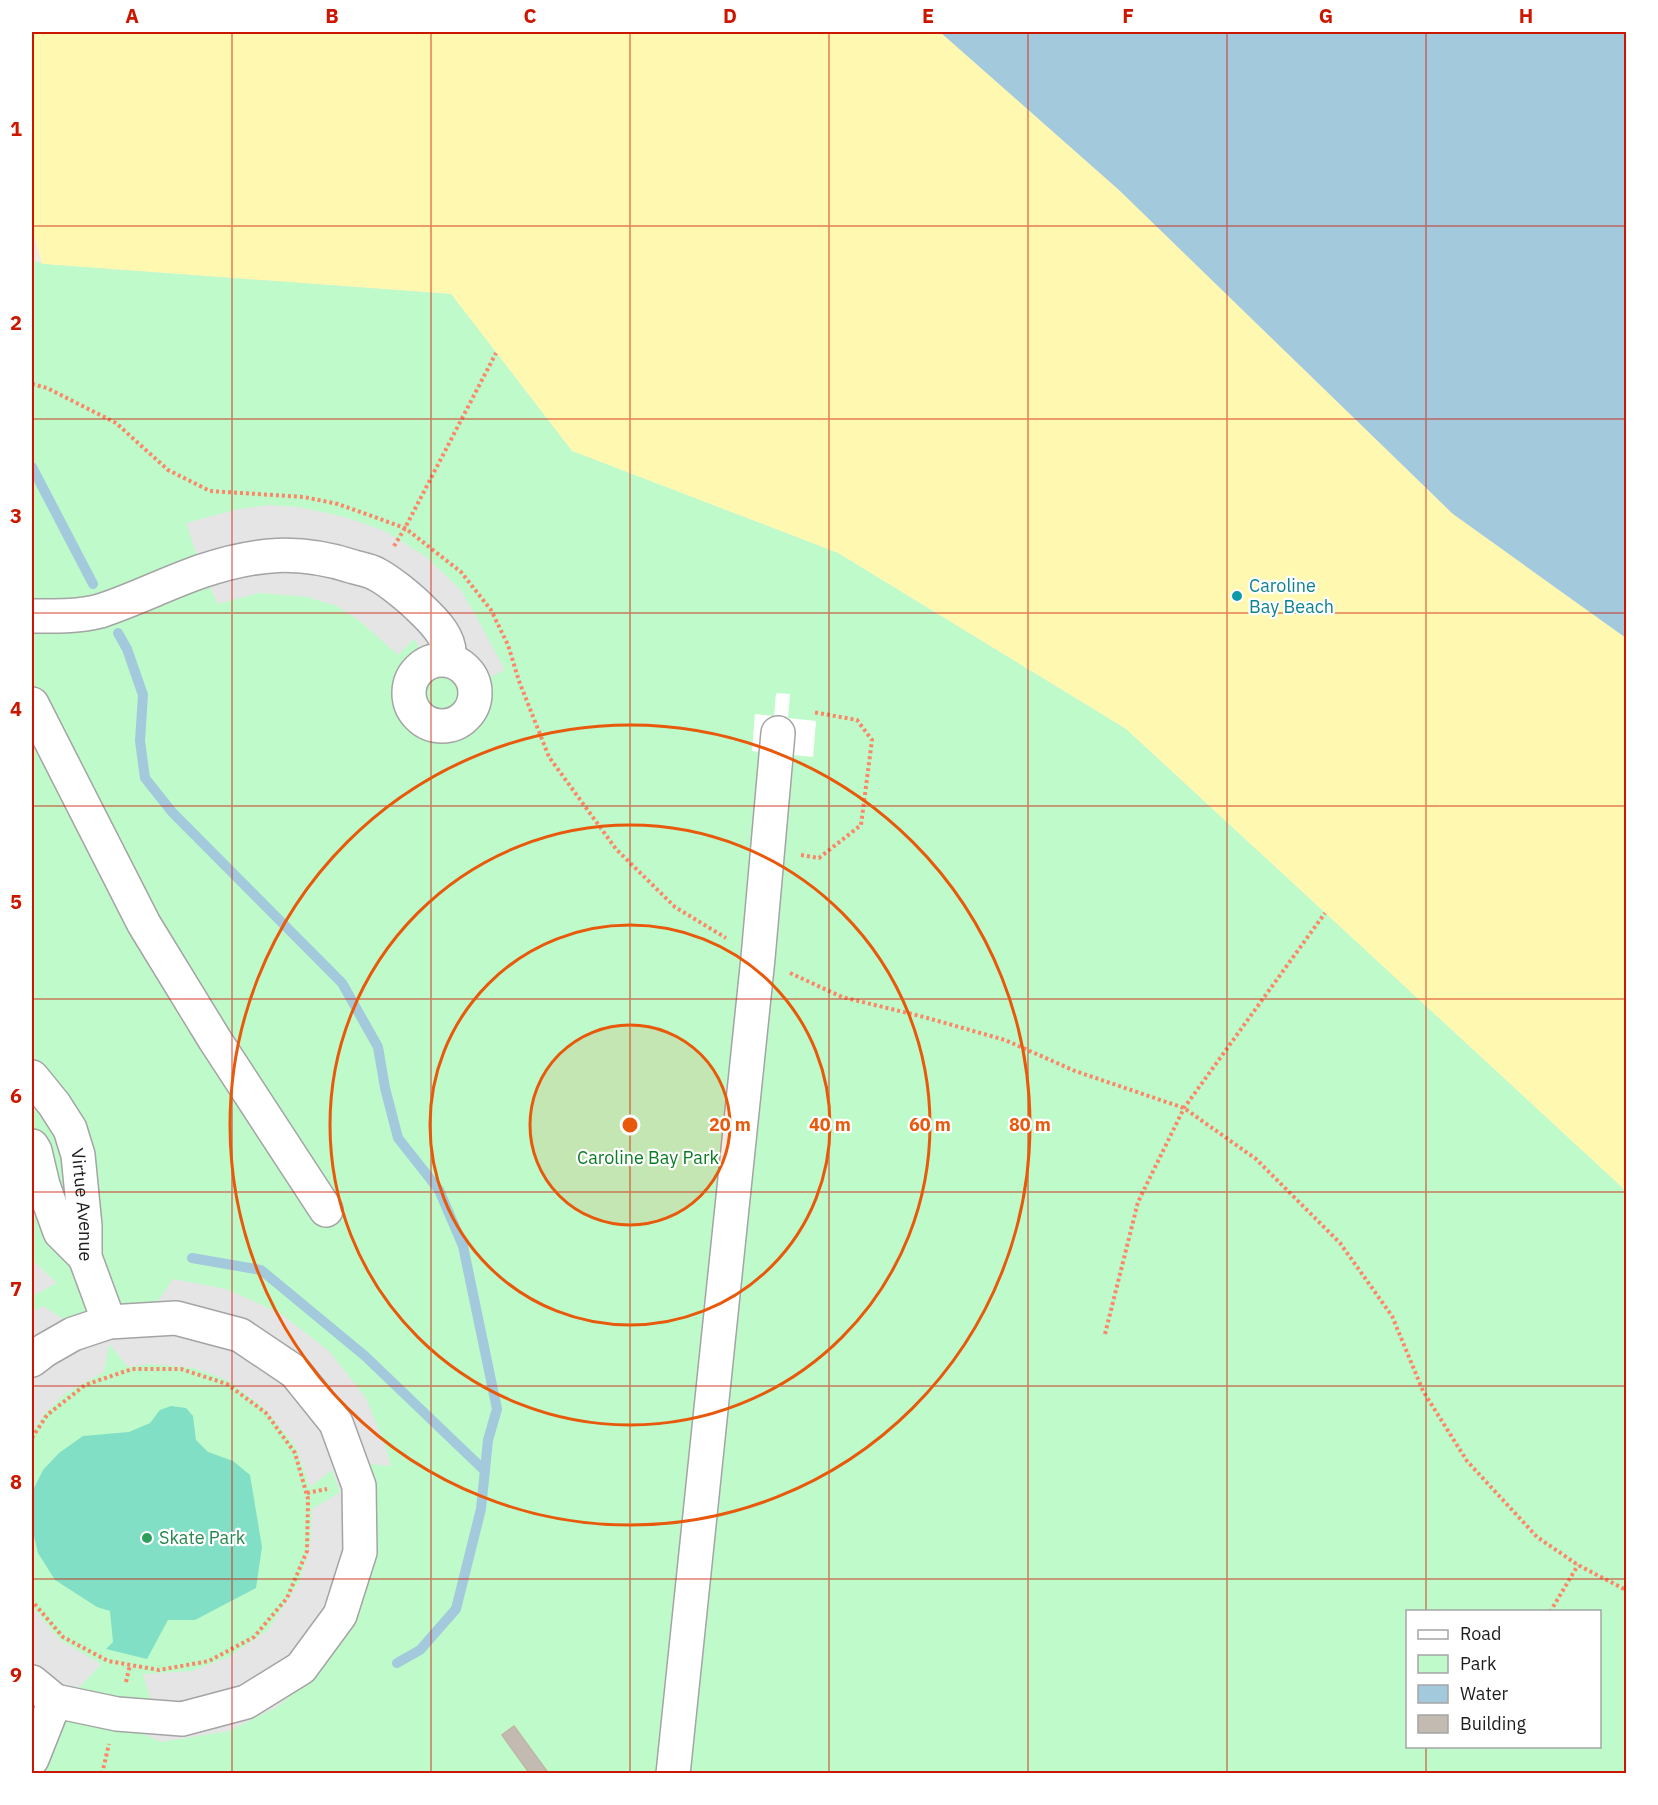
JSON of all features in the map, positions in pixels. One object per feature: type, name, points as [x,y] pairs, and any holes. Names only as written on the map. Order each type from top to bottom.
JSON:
[{"type":"street","points":[[32,616],[69,616],[99,611],[213,568],[245,559],[286,554],[329,559],[376,574],[434,621],[447,642],[450,653],[448,660]]},
{"type":"street","points":[[32,704],[144,924],[215,1040],[326,1210]]},
{"type":"street","points":[[673,1773],[758,958],[778,733]]},
{"type":"street","name":"Virtue Avenue","points":[[32,1077],[54,1104],[70,1129],[78,1155],[85,1226],[85,1257]]},
{"type":"street","name":"Virtue Avenue","points":[[32,1146],[60,1232],[85,1257]]},
{"type":"street","points":[[85,1257],[109,1322]]},
{"type":"street","points":[[32,1360],[74,1334],[109,1322],[176,1318],[240,1335],[295,1371],[336,1424],[359,1486],[360,1552],[340,1615],[301,1668],[246,1702],[182,1719],[112,1713],[43,1691],[32,1759]]},
{"type":"path","points":[[405,528],[496,353]]},
{"type":"path","points":[[32,384],[47,388],[116,423],[168,470],[210,491],[315,499],[338,504],[405,528],[461,572],[491,610],[508,645],[519,681],[549,757],[616,849],[675,907],[758,958],[842,997],[1005,1040],[1075,1071],[1185,1108],[1256,1159],[1340,1244],[1392,1316],[1423,1391],[1467,1461],[1537,1537],[1578,1564],[1626,1590]]},
{"type":"path","points":[[767,851],[819,858],[861,825],[872,740],[857,720],[813,712]]},
{"type":"path","points":[[1105,1334],[1138,1202],[1185,1108],[1325,913]]},
{"type":"path","points":[[32,1438],[47,1415],[85,1385],[132,1369],[181,1369],[227,1384],[266,1413],[295,1453],[308,1499],[306,1551],[287,1598],[254,1636],[209,1661],[159,1670],[108,1661],[63,1637],[32,1601]]},
{"type":"path","points":[[1551,1610],[1578,1564]]},
{"type":"sand","name":"Caroline Bay Beach","points":[[33,32],[940,32],[1119,190],[1453,514],[1626,638],[1626,1191],[1126,729],[838,553],[572,451],[451,294],[42,264],[32,228]]},
{"type":"green space","name":"Caroline Bay Park","points":[[32,260],[43,264],[451,294],[572,451],[838,553],[1126,729],[1626,1191],[1626,1773],[32,1773]]},
{"type":"green space","name":"Skate Park","points":[[171,1406],[186,1408],[193,1416],[196,1440],[208,1452],[233,1461],[250,1475],[262,1547],[256,1588],[195,1620],[168,1620],[147,1659],[106,1649],[113,1642],[110,1611],[97,1607],[55,1580],[38,1553],[32,1528],[32,1500],[34,1488],[43,1470],[59,1453],[83,1436],[129,1432],[150,1423],[160,1410]]},
{"type":"shaded area","points":[[268,505],[299,507],[345,517],[385,531],[425,556],[461,590],[505,670],[482,681],[448,660],[420,649],[414,639],[398,655],[361,622],[337,606],[307,597],[259,593],[218,604],[202,571],[186,523],[239,509]]},
{"type":"shaded area","points":[[32,1260],[57,1283],[32,1296]]},
{"type":"shaded area","points":[[173,1279],[226,1289],[280,1313],[329,1351],[366,1398],[391,1466],[358,1463],[355,1625],[319,1672],[277,1707],[229,1731],[161,1742],[132,1729],[152,1704],[143,1674],[192,1671],[229,1657],[268,1630],[300,1581],[311,1539],[312,1509],[340,1492],[332,1470],[310,1487],[295,1445],[264,1408],[227,1380],[194,1368],[149,1364],[128,1367],[109,1344],[104,1372],[66,1393],[44,1414],[32,1433],[32,1312],[43,1306],[71,1324],[154,1307]]},
{"type":"shaded area","points":[[32,1607],[60,1640],[101,1664],[80,1687],[32,1686]]},
{"type":"water","points":[[940,32],[1626,32],[1626,638],[1453,514],[1119,190]]},
{"type":"pier","points":[[776,693],[790,694],[788,718],[816,721],[813,757],[752,751],[755,714],[774,716]]},
{"type":"building","points":[[514,1726],[549,1774],[530,1774],[502,1735]]},
{"type":"waterway","points":[[32,467],[93,584]]},
{"type":"waterway","points":[[118,633],[127,649],[143,695],[140,741],[145,778],[172,812],[342,983],[378,1047],[385,1088],[398,1138],[439,1190],[463,1246],[497,1409],[488,1440],[481,1509],[456,1609],[420,1650],[397,1663]]},
{"type":"waterway","points":[[192,1258],[261,1270],[365,1356],[485,1471]]},
{"type":"place","name":"Caroline Bay Beach","points":[[1237,596]]},
{"type":"place","name":"Skate Park","points":[[147,1538]]}]
